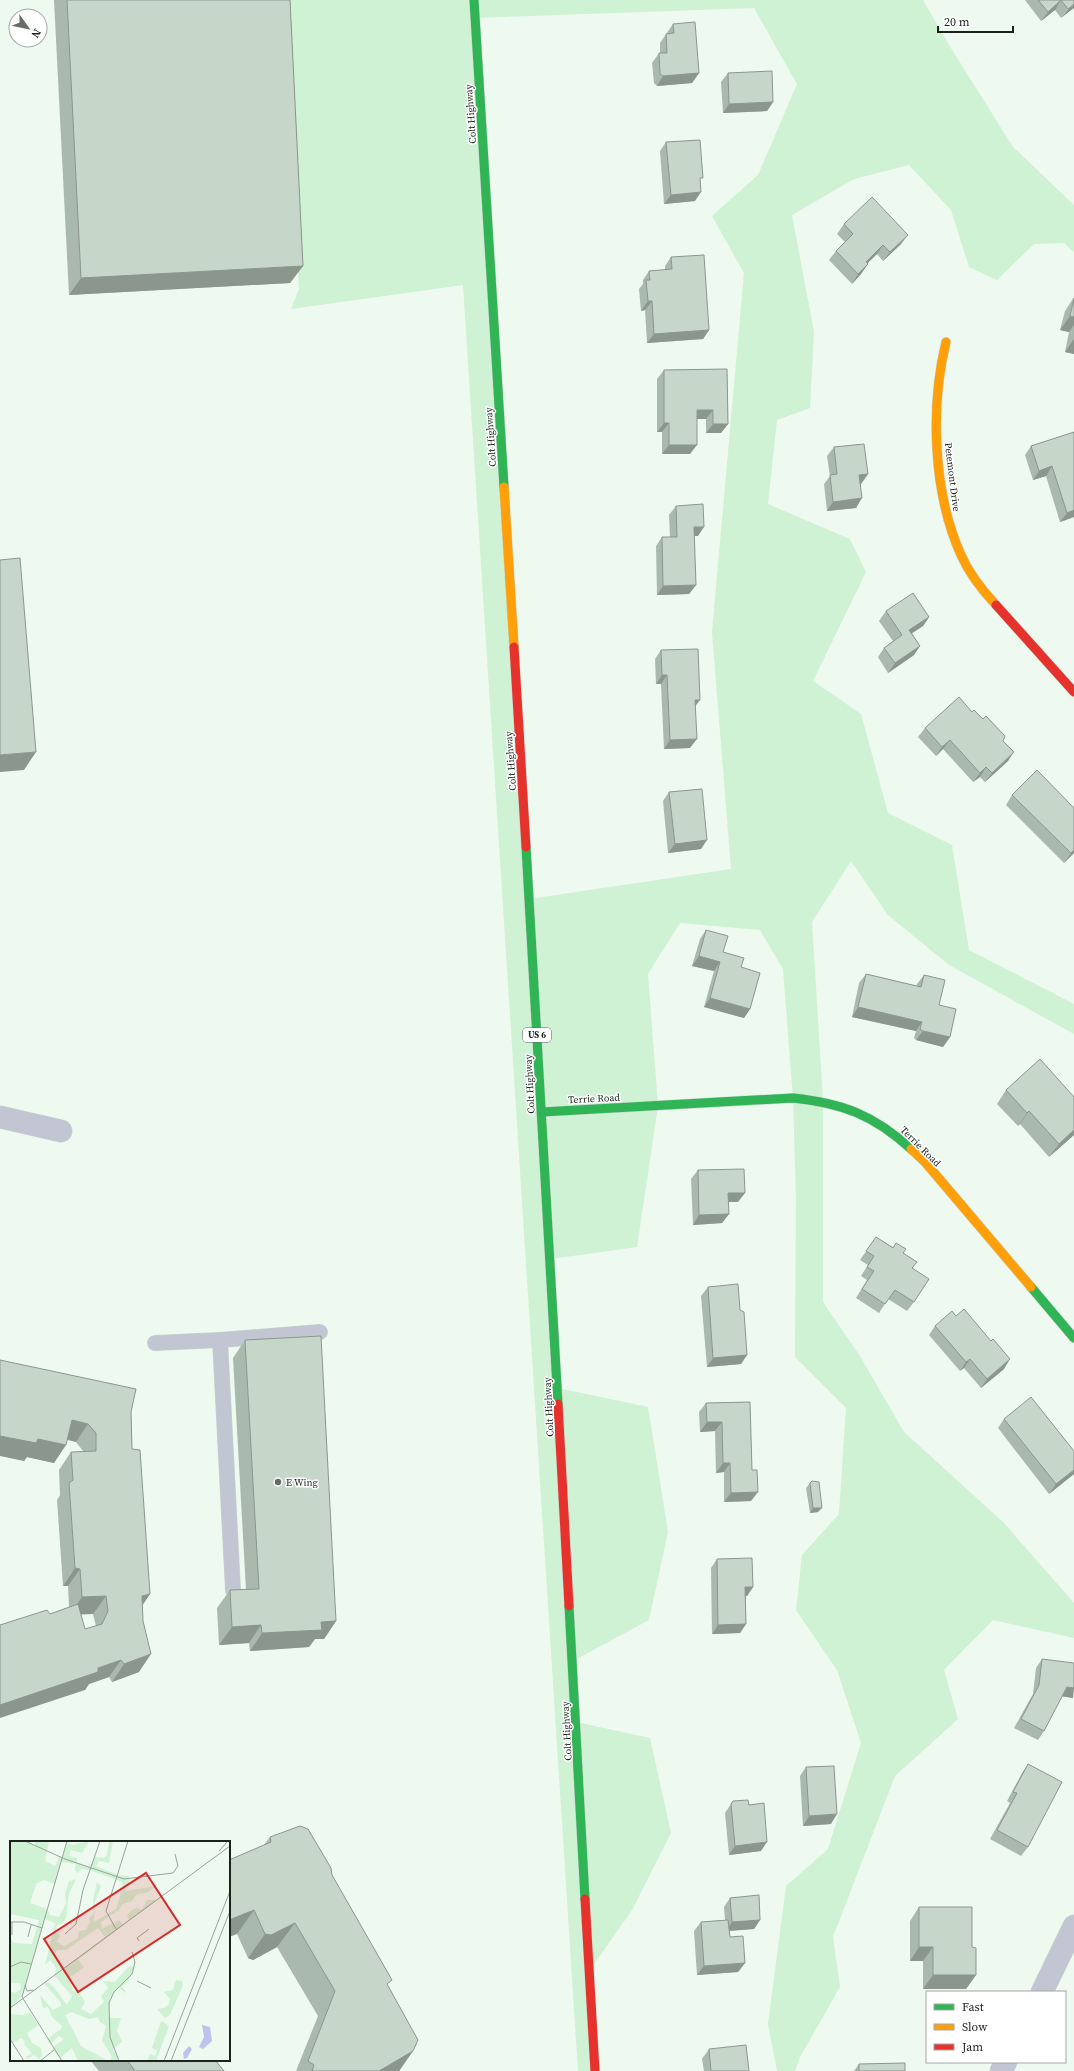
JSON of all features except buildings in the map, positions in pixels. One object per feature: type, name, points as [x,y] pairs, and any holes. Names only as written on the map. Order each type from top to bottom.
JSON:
[{"type":"main road","name":"Colt Highway","points":[[474,0],[542,1112],[595,2071]]},
{"type":"main road","name":"Petemont Drive","points":[[946,342],[940,366],[935,410],[940,476],[947,518],[961,556],[983,591],[1074,692]]},
{"type":"main road","name":"Terrie Road","points":[[542,1112],[793,1098],[823,1100],[850,1108],[883,1126],[902,1140],[924,1162],[1074,1338]]},
{"type":"street","points":[[0,1117],[61,1131]]},
{"type":"street","points":[[1042,1991],[1074,1926]]},
{"type":"lane","points":[[155,1344],[320,1332]]},
{"type":"lane","points":[[220,1340],[233,1590]]},
{"type":"green space","points":[[281,0],[923,0],[949,45],[1013,147],[1074,205],[1074,252],[1064,243],[1034,244],[997,280],[969,267],[951,210],[909,165],[854,179],[792,215],[814,332],[810,408],[777,420],[768,504],[850,539],[866,572],[813,681],[861,714],[888,813],[952,845],[969,950],[1074,1004],[1074,1034],[949,965],[888,915],[851,861],[812,922],[823,1100],[823,1302],[860,1356],[904,1432],[1003,1522],[1074,1603],[1074,1638],[993,1620],[944,1670],[958,1719],[895,1776],[833,1937],[840,1987],[800,2057],[795,2071],[777,2071],[768,2024],[786,1886],[828,1849],[861,1743],[837,1670],[796,1610],[802,1555],[839,1514],[846,1408],[795,1357],[796,1198],[793,1098],[783,969],[760,930],[680,923],[648,974],[658,1106],[637,1247],[551,1259],[558,1388],[648,1407],[668,1532],[649,1620],[573,1661],[576,1722],[650,1738],[671,1833],[632,1910],[590,1970],[595,2071],[578,2071],[463,285],[291,309],[299,289]],"holes":[[[754,8],[797,84],[758,175],[712,216],[744,273],[712,632],[731,869],[529,899],[475,18]]]},
{"type":"traffic: fast","points":[[474,0],[504,487]]},
{"type":"traffic: fast","points":[[526,847],[558,1404]]},
{"type":"traffic: fast","points":[[542,1112],[793,1098],[811,1100],[842,1107],[870,1119],[884,1127],[911,1149]]},
{"type":"traffic: fast","points":[[1031,1287],[1074,1338]]},
{"type":"traffic: fast","points":[[569,1606],[585,1899]]},
{"type":"traffic: slow","points":[[946,342],[941,367],[936,422],[937,450],[945,505],[952,531],[964,562],[976,581],[996,605]]},
{"type":"traffic: slow","points":[[504,487],[514,647]]},
{"type":"traffic: slow","points":[[911,1149],[925,1162],[1031,1287]]},
{"type":"traffic: jam","points":[[996,605],[1074,692]]},
{"type":"traffic: jam","points":[[514,647],[526,847]]},
{"type":"traffic: jam","points":[[558,1404],[569,1606]]},
{"type":"traffic: jam","points":[[585,1899],[595,2071]]},
{"type":"place","name":"E Wing","points":[[278,1482]]}]
